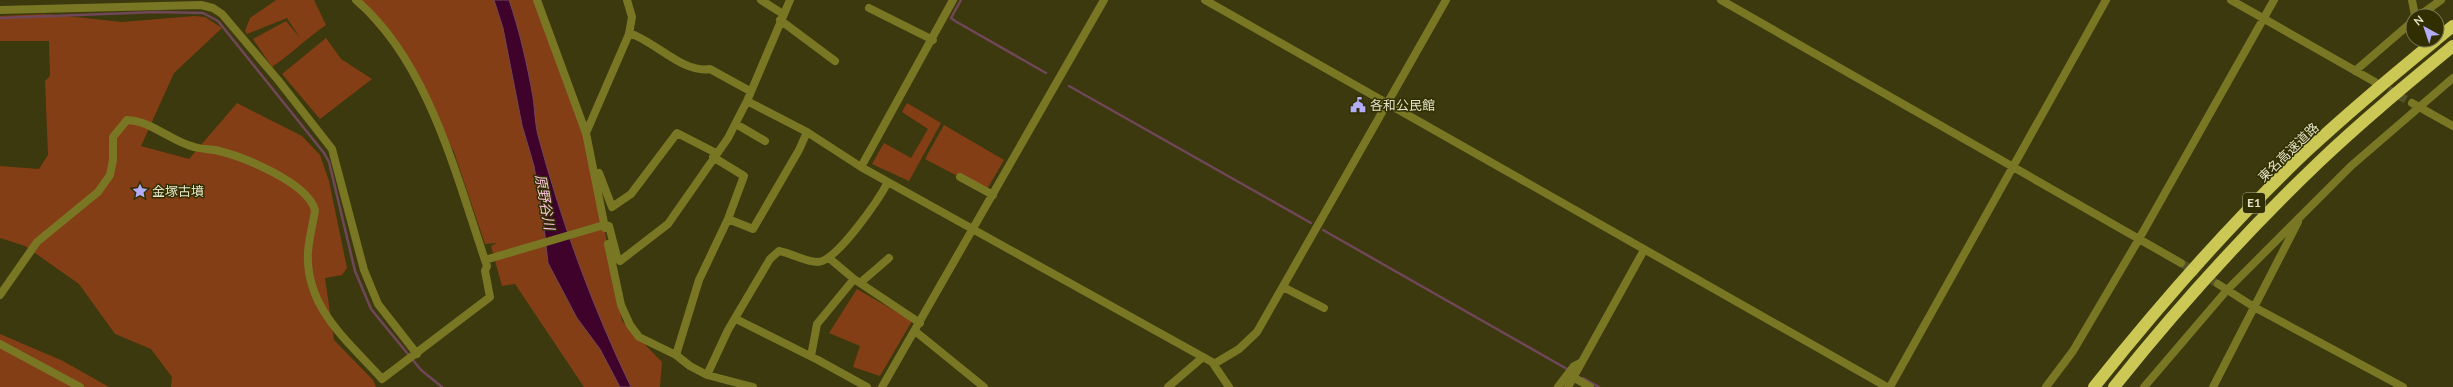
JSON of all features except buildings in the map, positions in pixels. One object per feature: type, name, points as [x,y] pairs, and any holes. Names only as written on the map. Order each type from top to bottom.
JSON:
[{"type":"highway","name":"東名高速道路","points":[[2445,32],[2453,26]]},
{"type":"highway","name":"E1","points":[[2114,387],[2198,286],[2259,221],[2364,121],[2453,46]]},
{"type":"highway","name":"東名高速道路","points":[[2094,387],[2186,276],[2247,211],[2307,152],[2376,89],[2425,48]]},
{"type":"street","points":[[0,295],[37,242],[98,192],[110,175],[113,160],[113,136],[119,127],[127,120],[140,120],[194,147],[216,150],[271,172],[304,194],[315,210],[308,253],[310,281],[326,318],[382,378],[417,354],[490,297],[485,260],[447,148],[426,100],[389,34],[376,17],[356,0]]},
{"type":"street","points":[[537,0],[586,133],[594,166],[600,226],[621,305],[630,325],[639,337],[676,355],[690,366],[707,375],[753,387]]},
{"type":"street","points":[[586,133],[629,33],[632,17],[627,0]]},
{"type":"street","points":[[761,0],[835,62]]},
{"type":"street","points":[[485,260],[600,226],[609,226],[617,257],[620,260],[668,224],[728,138],[736,124],[790,0]]},
{"type":"street","points":[[861,167],[933,40],[953,0]]},
{"type":"street","points":[[882,387],[918,327],[1104,0]]},
{"type":"street","points":[[1205,0],[1888,387],[2106,0]]},
{"type":"street","points":[[1214,364],[1239,349],[1257,332],[1446,0]]},
{"type":"street","points":[[1721,0],[2181,263]]},
{"type":"street","points":[[2230,0],[2375,82]]},
{"type":"street","points":[[2046,387],[2073,351],[2139,239],[2274,0]]},
{"type":"street","points":[[2430,8],[2441,0]]},
{"type":"street","points":[[0,10],[119,3],[201,5],[213,8],[228,20],[332,149],[364,270],[375,297],[385,315],[417,354]]},
{"type":"street","points":[[869,8],[933,40]]},
{"type":"street","points":[[2355,71],[2405,28]]},
{"type":"street","points":[[629,33],[641,37],[690,68],[702,70],[710,69],[750,91]]},
{"type":"street","points":[[2144,387],[2227,290],[2351,166],[2415,105],[2453,78]]},
{"type":"street","points":[[747,101],[807,132],[861,167],[1203,357],[1214,364],[1229,387]]},
{"type":"street","points":[[2415,105],[2453,126]]},
{"type":"street","points":[[736,124],[765,141]]},
{"type":"street","points":[[728,219],[753,229],[800,150],[807,132]]},
{"type":"street","points":[[594,166],[598,169],[612,207],[631,194],[677,133],[715,155],[744,176],[728,219],[699,280],[676,355]]},
{"type":"street","points":[[960,177],[993,195]]},
{"type":"street","points":[[707,375],[728,330],[736,319],[770,259],[779,251],[818,262],[829,258],[873,206],[888,182]]},
{"type":"street","points":[[2213,387],[2302,215]]},
{"type":"street","points":[[1568,387],[1644,250]]},
{"type":"street","points":[[829,258],[918,327],[984,387]]},
{"type":"street","points":[[811,356],[817,324],[857,281],[889,258]]},
{"type":"street","points":[[2218,284],[2254,308],[2402,387]]},
{"type":"street","points":[[1283,287],[1324,308]]},
{"type":"street","points":[[736,319],[811,356],[868,387]]},
{"type":"street","points":[[0,344],[80,387]]},
{"type":"street","points":[[1168,387],[1203,357]]},
{"type":"street","points":[[1558,387],[1574,366],[1580,363]]},
{"type":"street","points":[[1573,377],[1590,387]]},
{"type":"shaded area","points":[[276,0],[314,0],[326,25],[272,67],[253,39],[286,21],[300,38],[287,18],[247,34],[245,31],[250,18]]},
{"type":"shaded area","points":[[354,0],[537,0],[586,133],[622,321],[662,362],[660,387],[584,387],[515,284],[502,286],[491,246],[497,243],[485,244],[454,152],[404,59]]},
{"type":"shaded area","points":[[46,14],[47,17],[47,14],[122,22],[194,16],[205,17],[222,28],[174,73],[141,146],[189,159],[237,103],[302,136],[320,155],[329,181],[347,268],[342,275],[325,278],[334,340],[373,380],[376,387],[171,387],[172,377],[151,349],[115,334],[79,284],[25,246],[0,238],[0,166],[39,169],[48,155],[45,81],[50,76],[49,41],[0,41],[0,16]]},
{"type":"shaded area","points":[[326,38],[341,59],[372,79],[320,119],[282,74]]},
{"type":"shaded area","points":[[907,103],[941,123],[909,181],[872,164],[884,143],[911,158],[928,129],[902,112]]},
{"type":"shaded area","points":[[944,125],[1004,160],[986,191],[925,159]]},
{"type":"shaded area","points":[[857,289],[912,321],[880,376],[853,367],[860,346],[829,333]]},
{"type":"shaded area","points":[[0,334],[63,361],[109,387],[0,387]]},
{"type":"water","name":"原野谷川","points":[[494,0],[509,0],[526,60],[533,97],[536,124],[548,171],[579,265],[604,327],[631,387],[620,387],[600,349],[577,318],[548,263],[543,217],[534,166],[522,125],[503,28]]},
{"type":"waterway","points":[[961,0],[951,18],[1046,73]]},
{"type":"waterway","points":[[0,18],[157,12],[203,13],[218,21],[324,153],[329,162],[355,271],[371,309],[421,370],[442,387]]},
{"type":"waterway","points":[[1069,86],[1311,223]]},
{"type":"waterway","points":[[1323,230],[1567,369]]},
{"type":"waterway","points":[[1583,378],[1599,387]]},
{"type":"tunnel","points":[[2378,84],[2412,103]]},
{"type":"tunnel","points":[[2181,263],[2218,284]]},
{"type":"place","name":"各和公民館","points":[[1358,105]]},
{"type":"place","name":"金塚古墳","points":[[140,191]]}]
